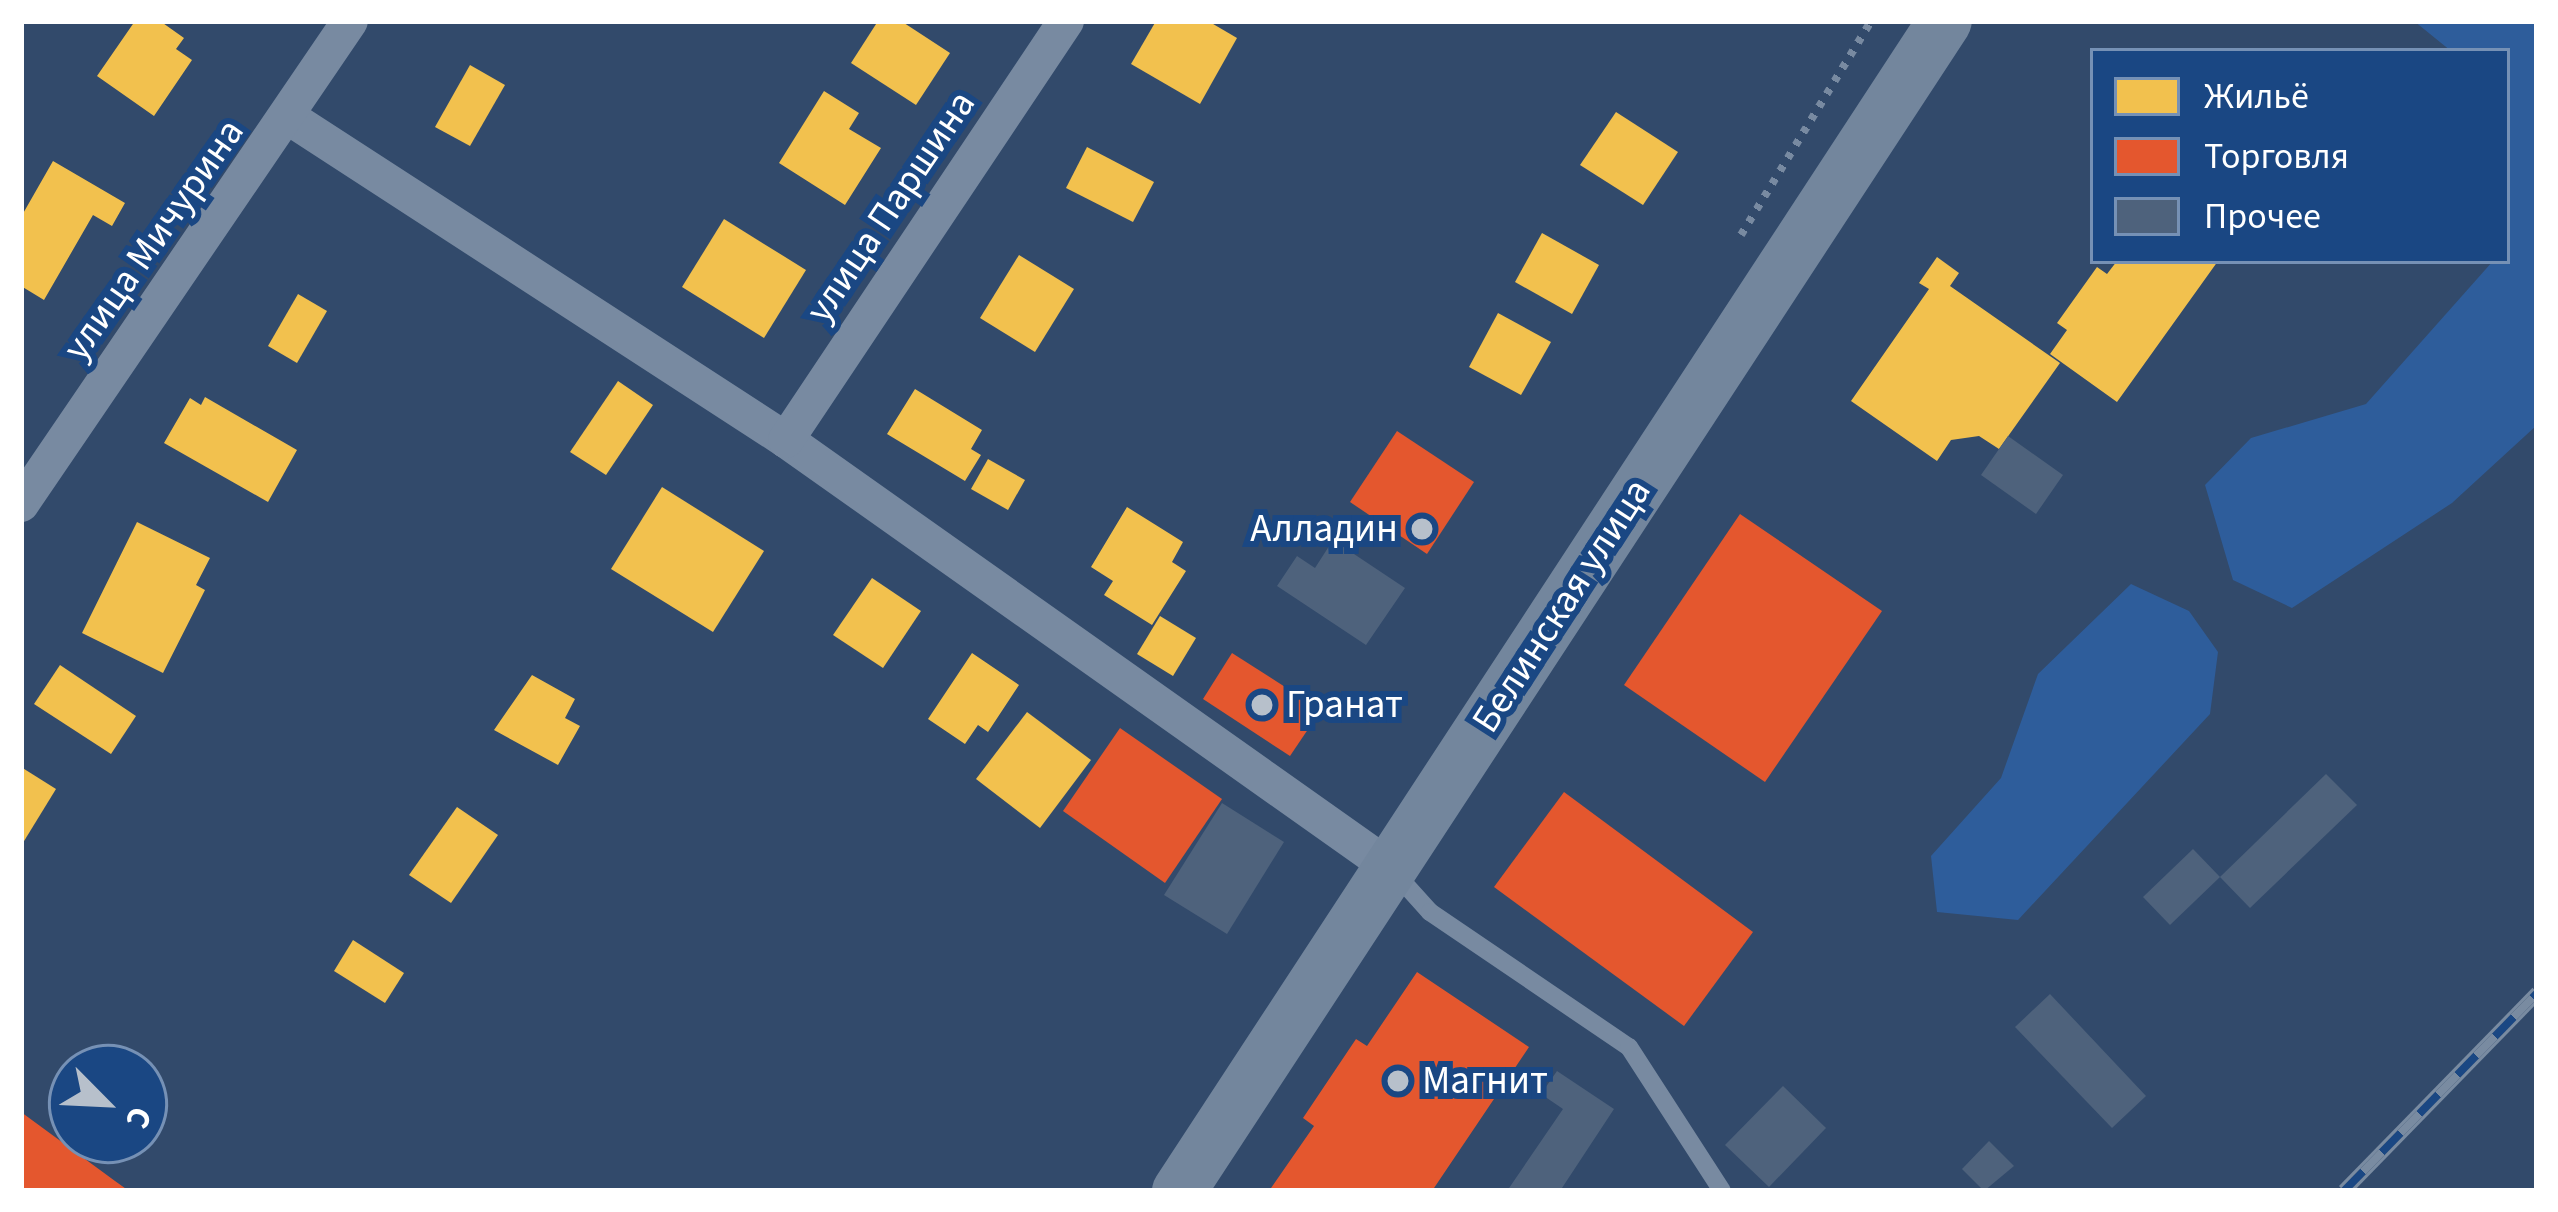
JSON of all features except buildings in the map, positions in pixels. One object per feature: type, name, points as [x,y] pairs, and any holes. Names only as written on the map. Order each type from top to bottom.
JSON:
[{"type":"main road","name":"Белинская улица","points":[[1179,1191],[1945,21]]},
{"type":"street","name":"улица Мичурина","points":[[21,504],[290,118],[350,21]]},
{"type":"street","name":"улица Паршина","points":[[786,440],[1066,21]]},
{"type":"street","points":[[290,118],[786,440],[1391,868]]},
{"type":"lane","points":[[1391,868],[1430,912],[1629,1047],[1722,1191]]},
{"type":"shaded area","points":[[2414,21],[2537,21],[2537,425],[2452,503],[2292,608],[2233,580],[2205,485],[2251,438],[2366,404],[2490,264],[2510,264],[2510,48],[2447,48]]},
{"type":"shaded area","points":[[2131,584],[2189,611],[2218,652],[2210,714],[2018,920],[1937,912],[1931,856],[2001,778],[2038,674]]},
{"type":"railway","points":[[2344,1191],[2537,993]]},
{"type":"place","name":"Алладин","points":[[1422,529]]},
{"type":"place","name":"Гранат","points":[[1262,705]]},
{"type":"place","name":"Магнит","points":[[1398,1081]]}]
